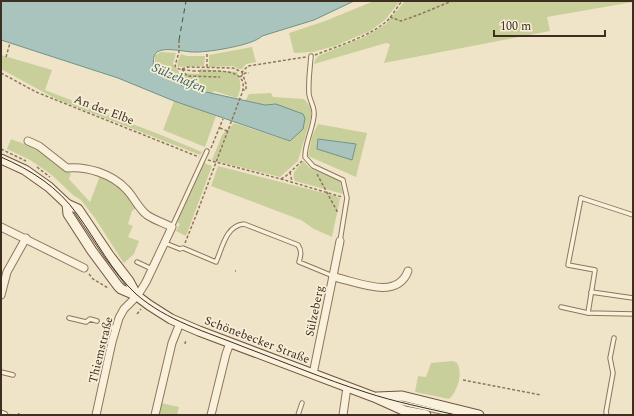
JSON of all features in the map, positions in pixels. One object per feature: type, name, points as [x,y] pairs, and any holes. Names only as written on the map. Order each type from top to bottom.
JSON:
[{"type":"main road","name":"Schönebecker Straße","points":[[1,159],[33,175],[49,187],[67,204],[68,214],[92,252],[121,289],[136,296],[156,310],[180,323],[347,388],[374,397],[405,411],[426,415]]},
{"type":"main road","name":"Schönebecker Straße","points":[[374,397],[402,396],[479,415]]},
{"type":"street","points":[[28,141],[39,146],[67,168],[76,167],[101,173],[117,179],[138,206],[148,216],[172,227]]},
{"type":"street","points":[[1,226],[84,268]]},
{"type":"street","name":"Thiemstraße","points":[[96,415],[115,330],[122,314],[146,282],[172,227]]},
{"type":"street","points":[[1,295],[7,272],[26,238]]},
{"type":"street","name":"Sülzeberg","points":[[313,374],[340,241]]},
{"type":"street","name":"Sülzeberg","points":[[333,276],[386,288],[400,284],[408,272]]},
{"type":"street","points":[[155,415],[172,343],[180,323]]},
{"type":"street","points":[[211,415],[230,343]]},
{"type":"street","points":[[343,415],[347,388]]},
{"type":"lane","points":[[311,56],[309,92],[310,101],[314,106],[314,116],[305,148],[305,157],[313,166],[343,180],[347,198],[340,241]]},
{"type":"lane","points":[[172,227],[207,151]]},
{"type":"lane","points":[[588,313],[595,270],[568,264],[580,198],[633,214]]},
{"type":"lane","name":"Sülzeberg","points":[[183,248],[216,262],[229,232],[238,225],[244,224],[298,245],[301,249],[302,255],[300,262],[333,276]]},
{"type":"lane","points":[[165,243],[180,249],[183,248]]},
{"type":"lane","points":[[137,262],[153,269]]},
{"type":"lane","points":[[591,292],[633,298]]},
{"type":"lane","points":[[561,307],[588,313],[633,314]]},
{"type":"lane","points":[[68,318],[86,322],[90,319],[96,321]]},
{"type":"lane","points":[[108,324],[115,330]]},
{"type":"lane","points":[[607,415],[606,412],[613,373],[610,358],[614,338]]},
{"type":"lane","points":[[1,372],[13,375]]},
{"type":"lane","points":[[374,397],[455,415]]},
{"type":"lane","points":[[298,415],[302,403]]},
{"type":"path","points":[[242,72],[248,66],[311,56],[370,32],[387,21],[402,1]]},
{"type":"path","points":[[390,17],[401,20],[452,1]]},
{"type":"path","points":[[179,40],[179,52],[175,66],[179,70],[230,72],[237,74],[243,84],[243,90],[183,248]]},
{"type":"path","points":[[6,57],[10,43]]},
{"type":"path","points":[[207,53],[207,67]]},
{"type":"path","points":[[182,69],[188,67],[233,68],[242,72],[246,84],[246,90],[243,90]]},
{"type":"path","points":[[182,69],[187,76],[220,77]]},
{"type":"path","name":"An der Elbe","points":[[1,73],[36,92],[204,158]]},
{"type":"path","points":[[240,77],[245,73],[250,73]]},
{"type":"path","points":[[207,151],[212,148],[223,119]]},
{"type":"path","points":[[220,128],[227,130]]},
{"type":"path","points":[[280,179],[290,172],[305,157]]},
{"type":"path","points":[[212,161],[347,198]]},
{"type":"path","points":[[313,166],[344,223]]},
{"type":"path","points":[[290,172],[292,182]]},
{"type":"path","points":[[84,268],[93,279],[113,290]]},
{"type":"path","points":[[185,344],[186,339]]},
{"type":"path","points":[[463,380],[541,395]]},
{"type":"green space","points":[[374,1],[400,1],[385,20],[370,31],[335,46],[313,52],[294,53],[289,33],[325,21]]},
{"type":"green space","points":[[405,1],[633,2],[547,17],[550,31],[384,63],[390,44],[386,43],[314,64],[318,56],[364,37],[386,24]]},
{"type":"green space","points":[[252,47],[256,62],[246,64],[242,69],[233,66],[209,67],[209,55]]},
{"type":"green space","points":[[161,52],[176,53],[173,64],[180,73],[199,74],[200,69],[237,72],[240,91],[237,98],[214,91],[213,93],[181,86],[176,79],[153,69],[155,65],[155,55]]},
{"type":"green space","points":[[181,54],[187,56],[205,56],[204,66],[178,67],[177,64]]},
{"type":"green space","points":[[1,55],[52,70],[45,90],[202,152],[200,155],[56,99],[1,69]]},
{"type":"green space","points":[[271,93],[273,97],[304,99],[311,107],[311,117],[298,161],[280,177],[212,160],[222,135],[234,123],[289,141],[276,104],[265,105],[245,101],[249,94]]},
{"type":"green space","points":[[174,101],[216,116],[205,147],[163,130]]},
{"type":"green space","points":[[318,124],[367,133],[356,177],[308,156],[312,137]],"holes":[[[318,139],[356,144],[352,160],[317,149]]]},
{"type":"green space","points":[[11,139],[35,148],[71,174],[69,179],[90,202],[101,173],[117,179],[138,206],[132,211],[128,224],[133,226],[128,237],[139,241],[134,254],[124,263],[95,218],[81,200],[73,195],[52,175],[30,160],[7,149]]},
{"type":"green space","points":[[303,161],[310,168],[340,181],[343,194],[295,181],[293,175]]},
{"type":"green space","points":[[204,163],[212,166],[186,236],[176,231],[180,224],[177,222]]},
{"type":"green space","points":[[218,166],[336,196],[340,199],[332,237],[314,229],[301,220],[211,186]]},
{"type":"green space","points":[[453,361],[457,363],[459,367],[459,382],[455,392],[449,399],[415,392],[418,376],[426,377],[431,363]]},
{"type":"green space","points":[[161,403],[179,407],[177,415],[158,415]]},
{"type":"water","points":[[1,1],[354,1],[314,20],[262,36],[241,45],[203,52],[161,50],[154,56],[153,69],[176,79],[182,86],[265,105],[276,104],[303,114],[305,118],[303,129],[290,141],[174,101],[118,78],[1,40]]},
{"type":"water","points":[[318,139],[356,144],[352,160],[317,149]]},
{"type":"ferry route","points":[[179,40],[186,1]]},
{"type":"tram line","points":[[1,157],[43,180],[70,204],[119,276],[136,294],[161,312],[202,331],[350,387],[410,405],[456,415]]},
{"type":"water label","name":"Sülzehafen","points":[[179,78]]}]
